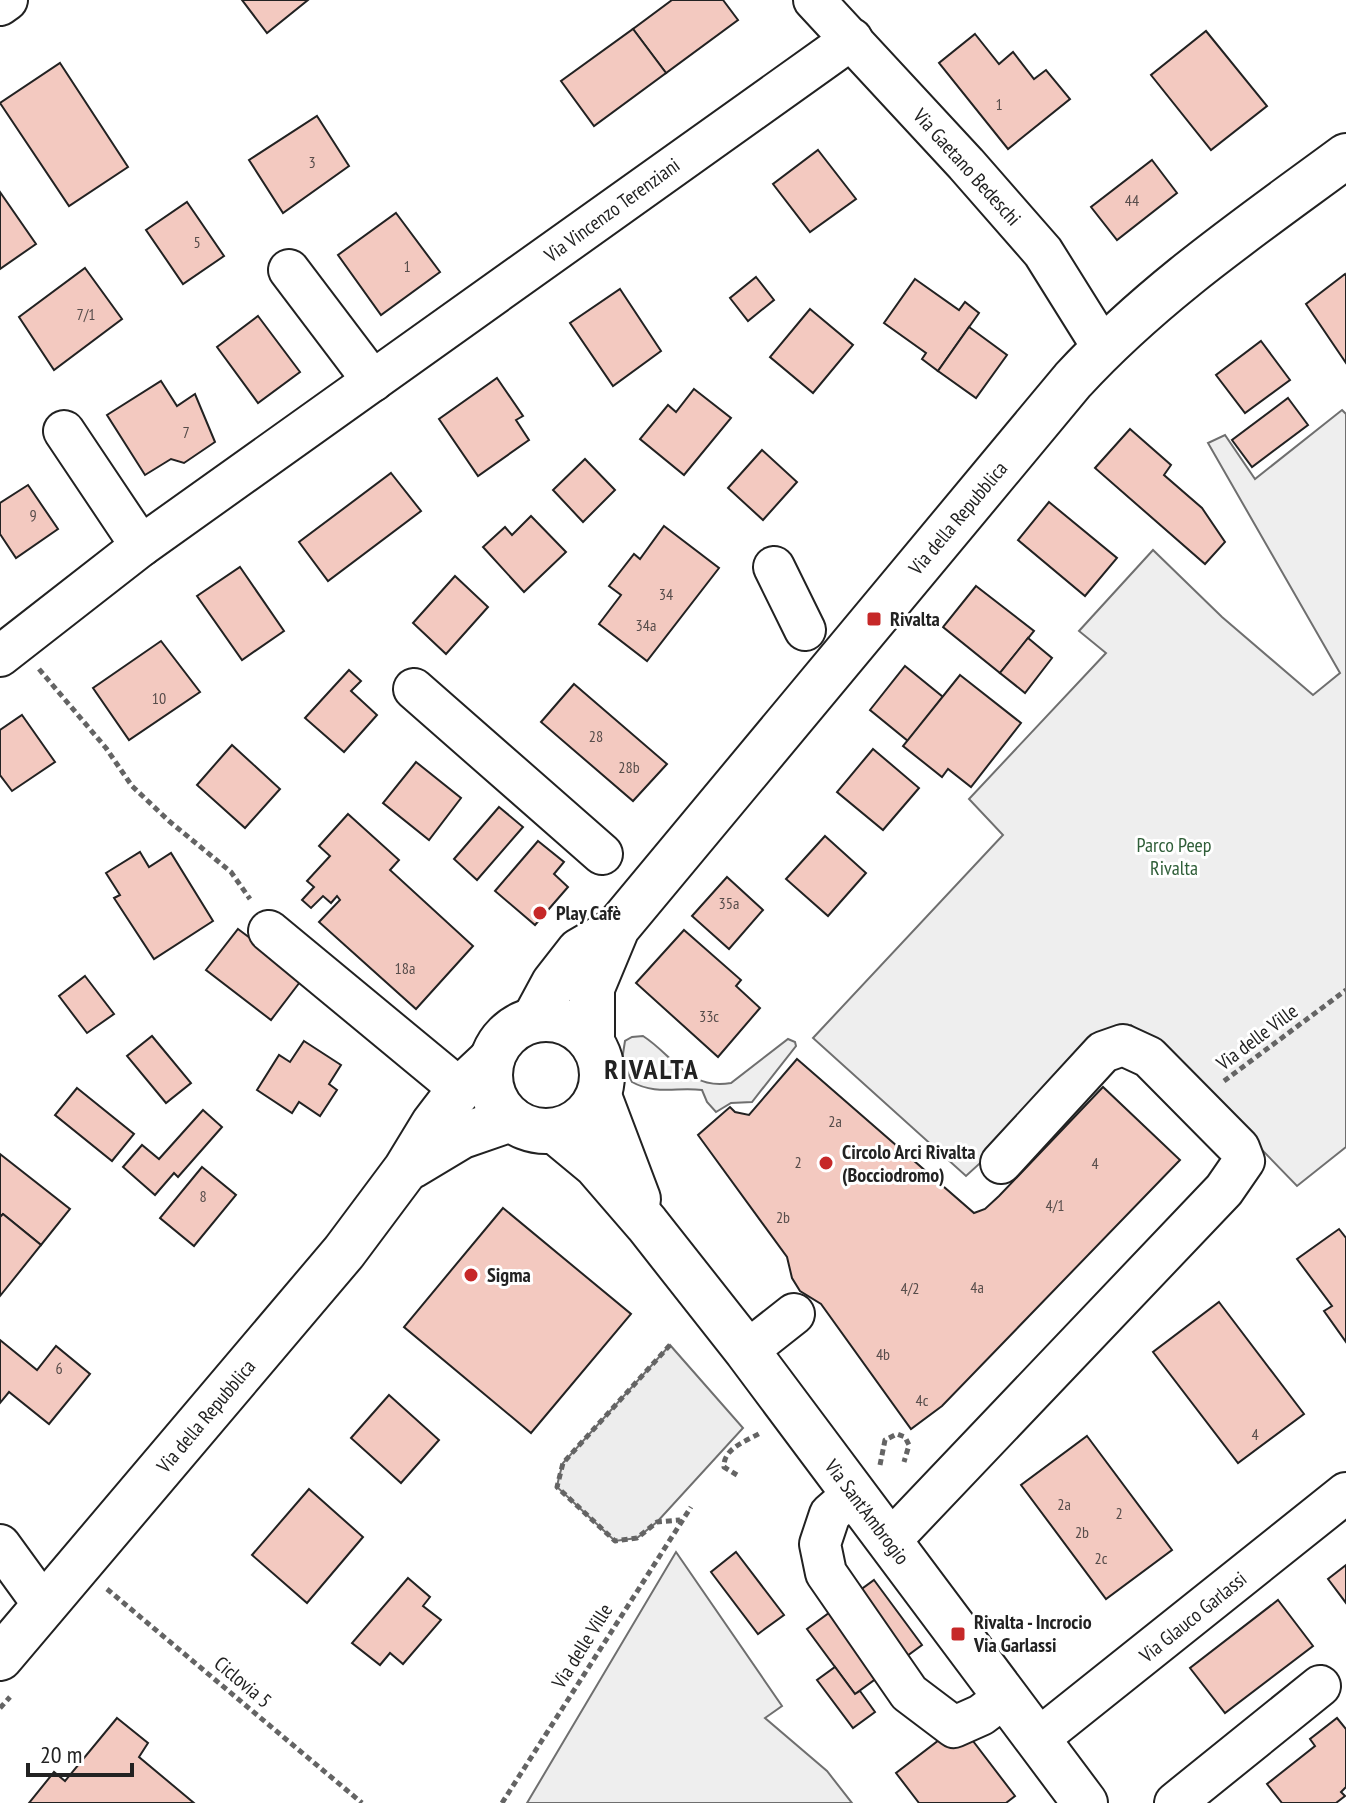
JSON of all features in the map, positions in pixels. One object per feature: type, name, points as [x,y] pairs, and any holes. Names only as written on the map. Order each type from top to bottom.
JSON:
[{"type":"main road","name":"Via della Repubblica","points":[[599,1096],[602,1068],[592,1042],[592,988],[617,928],[1103,348],[1196,267],[1346,156]]},
{"type":"main road","name":"Via della Repubblica","points":[[0,1658],[344,1252],[460,1089],[492,1059],[507,1034],[519,1025],[534,1020],[554,983],[579,951],[617,928]]},
{"type":"main road","points":[[534,1020],[566,1022],[592,1042]]},
{"type":"main road","points":[[492,1059],[489,1076],[492,1092],[499,1107],[524,1128],[555,1131],[573,1125],[589,1113],[599,1096]]},
{"type":"main road","name":"Via Sant'Ambrogio","points":[[599,1096],[647,1224]]},
{"type":"main road","name":"Via della Repubblica","points":[[406,1169],[462,1136],[511,1119]]},
{"type":"main road","name":"Via Sant'Ambrogio","points":[[555,1131],[596,1165],[647,1224],[747,1351],[866,1483],[889,1542],[1085,1803]]},
{"type":"street","points":[[0,5],[7,0]]},
{"type":"street","name":"Via Gaetano Bedeschi","points":[[814,0],[1043,252],[1103,348]]},
{"type":"street","name":"Via Vincenzo Terenziani","points":[[9,650],[141,546],[852,39]]},
{"type":"street","points":[[289,270],[373,381]]},
{"type":"street","points":[[64,431],[141,546]]},
{"type":"street","points":[[774,567],[805,630]]},
{"type":"street","points":[[414,689],[602,854]]},
{"type":"street","points":[[269,931],[460,1089]]},
{"type":"street","points":[[889,1542],[1213,1201],[1244,1161],[1239,1148],[1149,1057],[1123,1045],[1103,1052],[1001,1163]]},
{"type":"street","points":[[747,1351],[794,1314]]},
{"type":"street","points":[[866,1483],[830,1514],[820,1544],[826,1573],[909,1693],[954,1727],[981,1715],[1005,1697]]},
{"type":"street","name":"Via Glauco Garlassi","points":[[1038,1739],[1346,1493]]},
{"type":"street","points":[[0,1545],[45,1607]]},
{"type":"street","points":[[1175,1803],[1320,1686]]},
{"type":"path","points":[[9,650],[106,748],[132,786],[231,872],[269,931]]},
{"type":"path","name":"Via delle Ville","points":[[1219,1084],[1346,990]]},
{"type":"path","points":[[670,1345],[563,1463],[557,1487],[615,1541],[637,1538],[657,1522],[681,1520]]},
{"type":"path","points":[[737,1475],[724,1467],[728,1451],[766,1430]]},
{"type":"path","points":[[866,1483],[885,1440],[892,1435],[901,1435],[907,1441],[904,1462]]},
{"type":"path","name":"Via delle Ville","points":[[502,1803],[691,1507]]},
{"type":"path","name":"Ciclovia 5","points":[[103,1586],[362,1803]]},
{"type":"green space","name":"Parco Peep Rivalta","points":[[1342,410],[1346,414],[1346,1147],[1297,1186],[1207,1093],[1131,1025],[966,1176],[813,1038],[1003,835],[969,799],[1106,653],[1079,631],[1153,550],[1222,617],[1313,695],[1340,673],[1208,443],[1225,435],[1255,479]]},
{"type":"green space","points":[[643,1036],[682,1070],[704,1082],[716,1084],[731,1083],[788,1039],[796,1046],[752,1102],[731,1103],[716,1112],[702,1090],[658,1089],[632,1082],[622,1060],[625,1041]]},
{"type":"green space","points":[[676,1552],[782,1706],[765,1718],[827,1771],[852,1803],[527,1803]]},
{"type":"shaded area","points":[[670,1345],[743,1428],[657,1522],[637,1538],[615,1541],[557,1487],[559,1477],[563,1463]]},
{"type":"building","points":[[242,0],[308,0],[267,33]]},
{"type":"building","points":[[672,0],[723,0],[738,20],[666,73],[633,29]]},
{"type":"building","points":[[633,29],[666,73],[594,126],[561,81]]},
{"type":"building","points":[[1206,31],[1267,106],[1211,150],[1151,75]]},
{"type":"building","points":[[975,34],[999,64],[1013,52],[1034,79],[1046,70],[1070,99],[1008,149],[939,63]]},
{"type":"building","points":[[60,63],[128,167],[69,206],[0,103]]},
{"type":"building","points":[[317,116],[349,166],[283,213],[249,160]]},
{"type":"building","points":[[818,150],[856,199],[810,232],[773,184]]},
{"type":"building","points":[[1152,160],[1177,193],[1117,240],[1091,207]]},
{"type":"building","points":[[0,192],[36,244],[0,269]]},
{"type":"building","points":[[187,202],[224,256],[183,284],[146,230]]},
{"type":"building","points":[[396,213],[440,272],[381,315],[338,255]]},
{"type":"building","points":[[85,268],[122,319],[54,370],[19,317]]},
{"type":"building","points":[[1346,276],[1346,363],[1306,304]]},
{"type":"building","points":[[756,277],[774,300],[748,321],[730,298]]},
{"type":"building","points":[[915,279],[959,310],[965,302],[979,313],[938,371],[922,359],[926,353],[884,323]]},
{"type":"building","points":[[620,289],[661,351],[613,386],[570,323]]},
{"type":"building","points":[[810,309],[853,345],[813,393],[770,357]]},
{"type":"building","points":[[258,316],[300,372],[258,403],[217,347]]},
{"type":"building","points":[[969,327],[1007,355],[976,398],[938,371]]},
{"type":"building","points":[[1261,341],[1290,380],[1245,413],[1216,375]]},
{"type":"building","points":[[497,378],[523,416],[516,420],[529,440],[478,476],[439,419]]},
{"type":"building","points":[[161,381],[177,406],[195,394],[215,442],[184,463],[171,459],[145,475],[107,415]]},
{"type":"building","points":[[694,389],[731,418],[684,475],[640,439],[668,405],[676,412]]},
{"type":"building","points":[[1288,398],[1308,425],[1252,467],[1232,440]]},
{"type":"building","points":[[1130,429],[1171,465],[1164,475],[1202,508],[1225,542],[1205,564],[1095,468]]},
{"type":"building","points":[[762,450],[797,482],[763,520],[728,488]]},
{"type":"building","points":[[585,459],[615,490],[583,522],[553,490]]},
{"type":"building","points":[[391,473],[421,511],[328,581],[299,542]]},
{"type":"building","points":[[28,485],[58,529],[16,558],[0,534],[0,503]]},
{"type":"building","points":[[1049,502],[1117,558],[1085,596],[1018,540]]},
{"type":"building","points":[[531,516],[566,552],[524,592],[483,547],[505,527],[512,535]]},
{"type":"building","points":[[664,526],[719,568],[647,661],[599,624],[621,595],[609,586],[634,554],[640,559]]},
{"type":"building","points":[[240,567],[284,631],[242,660],[197,596]]},
{"type":"building","points":[[455,576],[488,607],[446,654],[413,623]]},
{"type":"building","points":[[976,586],[1034,631],[1000,673],[943,627]]},
{"type":"building","points":[[1028,638],[1052,658],[1025,693],[1000,673]]},
{"type":"building","points":[[161,641],[200,692],[129,740],[93,688]]},
{"type":"building","points":[[905,666],[943,697],[908,741],[870,710]]},
{"type":"building","points":[[349,670],[361,681],[351,691],[377,715],[344,752],[305,718]]},
{"type":"building","points":[[960,675],[1021,723],[971,787],[948,769],[942,777],[903,746]]},
{"type":"building","points":[[574,684],[667,764],[633,801],[541,722]]},
{"type":"building","points":[[22,715],[55,762],[12,791],[0,775],[0,730]]},
{"type":"building","points":[[232,745],[280,789],[245,828],[197,785]]},
{"type":"building","points":[[873,749],[919,788],[883,830],[837,792]]},
{"type":"building","points":[[416,762],[461,798],[429,840],[383,803]]},
{"type":"building","points":[[499,807],[523,827],[477,880],[454,859]]},
{"type":"building","points":[[348,814],[399,860],[390,870],[473,946],[416,1009],[319,922],[340,900],[337,896],[331,903],[323,896],[311,908],[302,900],[314,887],[307,881],[330,856],[319,846]]},
{"type":"building","points":[[825,836],[866,873],[828,916],[786,879]]},
{"type":"building","points":[[538,841],[564,862],[554,874],[568,887],[535,925],[495,891]]},
{"type":"building","points":[[140,852],[149,867],[171,853],[213,921],[154,959],[114,898],[120,895],[106,873]]},
{"type":"building","points":[[727,877],[763,910],[729,949],[692,916]]},
{"type":"building","points":[[238,929],[303,978],[271,1020],[206,970]]},
{"type":"building","points":[[684,930],[741,980],[736,986],[760,1008],[718,1057],[636,983]]},
{"type":"building","points":[[85,976],[114,1014],[87,1033],[59,996]]},
{"type":"building","points":[[152,1036],[191,1083],[166,1103],[127,1056]]},
{"type":"building","points":[[304,1041],[341,1065],[329,1084],[337,1090],[320,1116],[299,1102],[292,1113],[257,1090],[279,1055],[290,1062]]},
{"type":"building","points":[[797,1059],[974,1213],[985,1209],[999,1196],[1103,1087],[1180,1160],[942,1406],[911,1429],[821,1304],[800,1291],[792,1278],[787,1257],[698,1135],[730,1107],[735,1112],[749,1115]]},
{"type":"building","points":[[77,1088],[134,1134],[112,1161],[55,1115]]},
{"type":"building","points":[[203,1110],[222,1127],[178,1177],[174,1173],[155,1195],[123,1167],[142,1145],[159,1159]]},
{"type":"building","points":[[0,1154],[70,1209],[41,1245],[3,1214],[0,1217]]},
{"type":"building","points":[[202,1167],[236,1195],[194,1246],[160,1218]]},
{"type":"building","points":[[503,1208],[631,1314],[531,1433],[404,1327]]},
{"type":"building","points":[[3,1214],[41,1245],[0,1296],[0,1217]]},
{"type":"building","points":[[1339,1229],[1346,1238],[1346,1342],[1324,1311],[1332,1306],[1297,1259]]},
{"type":"building","points":[[1219,1302],[1304,1414],[1238,1463],[1153,1352]]},
{"type":"building","points":[[0,1340],[37,1370],[56,1346],[90,1374],[49,1424],[9,1392],[0,1403]]},
{"type":"building","points":[[389,1395],[439,1440],[401,1483],[351,1438]]},
{"type":"building","points":[[1087,1436],[1172,1550],[1106,1599],[1021,1485]]},
{"type":"building","points":[[309,1489],[363,1537],[307,1603],[252,1555]]},
{"type":"building","points":[[736,1552],[784,1615],[758,1634],[711,1572]]},
{"type":"building","points":[[1346,1565],[1346,1603],[1328,1579]]},
{"type":"building","points":[[408,1578],[430,1597],[423,1606],[441,1620],[403,1664],[390,1653],[380,1665],[352,1643]]},
{"type":"building","points":[[874,1580],[922,1645],[855,1694],[807,1629]]},
{"type":"building","points":[[1278,1600],[1313,1646],[1225,1713],[1190,1668]]},
{"type":"building","points":[[835,1667],[855,1694],[860,1691],[875,1712],[853,1728],[817,1680]]},
{"type":"building","points":[[117,1718],[148,1743],[139,1757],[194,1803],[29,1803],[54,1772],[65,1781]]},
{"type":"building","points":[[1337,1718],[1346,1729],[1346,1787],[1341,1792],[1345,1796],[1336,1803],[1282,1803],[1267,1784],[1315,1746],[1310,1739]]},
{"type":"building","points":[[960,1724],[1015,1796],[1006,1803],[919,1803],[896,1773]]},
{"type":"place","name":"Rivalta","points":[[874,619]]},
{"type":"place","name":"Play Cafè","points":[[540,913]]},
{"type":"place","name":"Circolo Arci Rivalta (Bocciodromo)","points":[[826,1163]]},
{"type":"place","name":"Sigma","points":[[471,1275]]},
{"type":"place","name":"Rivalta - Incrocio Via Garlassi","points":[[958,1634]]},
{"type":"district","name":"RIVALTA","points":[[652,1069]]}]
